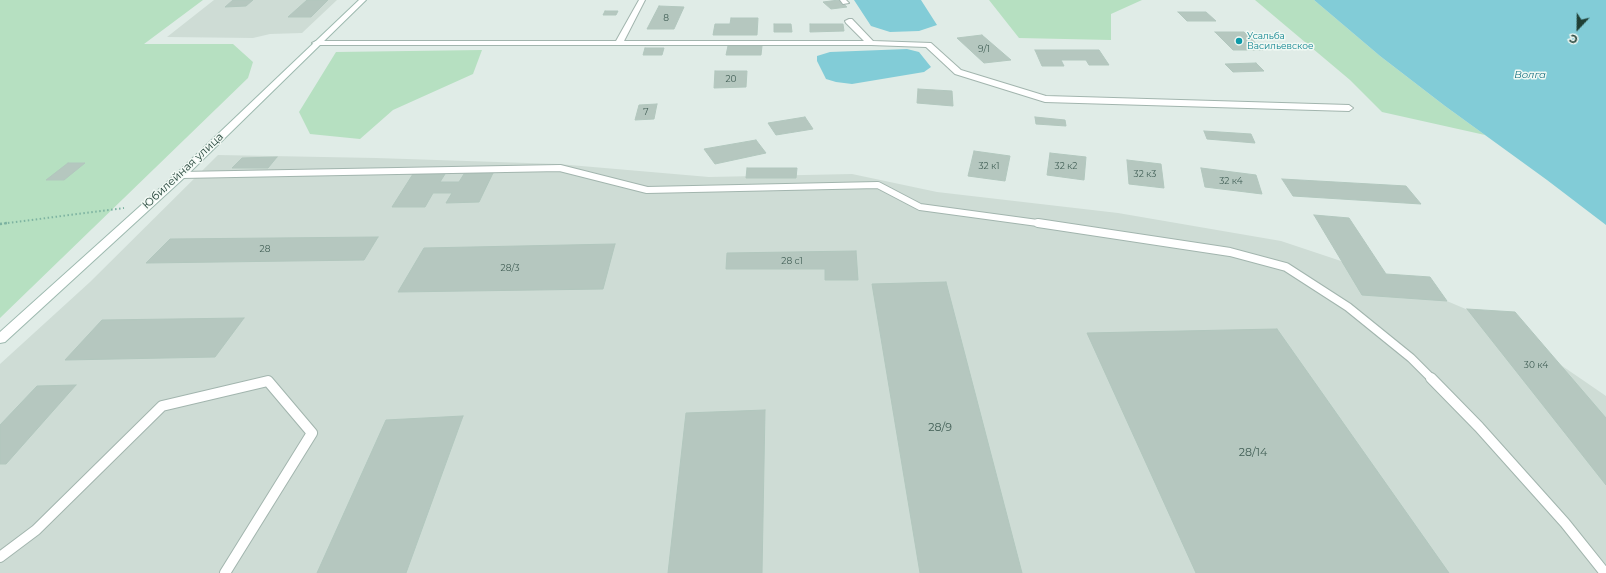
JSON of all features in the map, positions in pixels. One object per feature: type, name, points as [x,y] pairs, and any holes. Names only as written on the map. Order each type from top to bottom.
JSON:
[{"type":"street","name":"Юбилейная улица","points":[[0,339],[181,175],[316,43],[363,0]]},
{"type":"street","points":[[618,43],[642,0]]},
{"type":"street","points":[[850,21],[871,43]]},
{"type":"street","points":[[316,43],[871,43],[928,45],[958,72],[1045,99],[1349,108]]},
{"type":"lane","points":[[181,175],[560,168],[647,190],[878,185],[920,207],[1230,252],[1286,268],[1348,307],[1411,358],[1479,427],[1565,523],[1605,573]]},
{"type":"lane","points":[[0,557],[36,530],[162,406],[268,381],[312,433],[225,573]]},
{"type":"path","points":[[0,224],[148,205]]},
{"type":"shaded area","points":[[214,0],[337,0],[302,33],[270,34],[253,38],[167,37]]},
{"type":"shaded area","points":[[218,155],[558,164],[709,177],[852,174],[937,192],[1118,213],[1281,241],[1395,279],[1501,324],[1606,396],[1606,573],[0,573],[0,364],[90,282]]},
{"type":"green space","points":[[0,0],[203,0],[144,44],[233,44],[253,62],[248,78],[0,318]]},
{"type":"green space","points":[[989,0],[1142,0],[1111,14],[1111,40],[1019,38]]},
{"type":"green space","points":[[1255,0],[1314,0],[1380,56],[1485,135],[1382,112],[1350,80]]},
{"type":"green space","points":[[482,50],[473,74],[393,110],[360,139],[310,134],[299,112],[336,52]]},
{"type":"water","points":[[854,0],[921,0],[937,25],[919,31],[890,32],[871,26]]},
{"type":"water","name":"Волга","points":[[1314,0],[1606,0],[1606,225],[1380,56]]},
{"type":"water","points":[[907,49],[919,52],[931,67],[924,72],[852,84],[826,79],[817,61],[817,56],[830,52]]},
{"type":"building","points":[[233,0],[253,0],[246,6],[225,7]]},
{"type":"building","points":[[307,0],[328,0],[311,17],[288,17]]},
{"type":"building","points":[[839,0],[847,7],[831,9],[823,2]]},
{"type":"building","points":[[659,6],[684,7],[674,29],[647,29]]},
{"type":"building","points":[[605,11],[618,11],[616,15],[603,15]]},
{"type":"building","points":[[1178,12],[1206,12],[1216,21],[1187,21]]},
{"type":"building","points":[[731,18],[758,18],[757,35],[713,35],[715,24],[730,24]]},
{"type":"building","points":[[774,24],[791,24],[792,32],[774,32]]},
{"type":"building","points":[[810,24],[843,24],[844,31],[810,32]]},
{"type":"building","name":"Усальба Васильевское","points":[[1215,32],[1244,32],[1263,50],[1233,50]]},
{"type":"building","points":[[982,35],[1011,60],[984,63],[957,38]]},
{"type":"building","points":[[728,46],[762,46],[761,55],[726,55]]},
{"type":"building","points":[[645,48],[664,48],[662,55],[643,55]]},
{"type":"building","points":[[1035,50],[1099,50],[1109,65],[1089,65],[1086,60],[1061,60],[1064,66],[1042,66]]},
{"type":"building","points":[[1256,63],[1264,71],[1233,72],[1225,64]]},
{"type":"building","points":[[715,71],[747,71],[746,87],[714,88]]},
{"type":"building","points":[[918,89],[952,91],[953,106],[917,103]]},
{"type":"building","points":[[657,104],[654,119],[635,120],[639,105]]},
{"type":"building","points":[[805,117],[813,129],[776,135],[768,123]]},
{"type":"building","points":[[1035,117],[1065,120],[1066,126],[1036,124]]},
{"type":"building","points":[[1204,131],[1251,134],[1255,143],[1207,139]]},
{"type":"building","points":[[756,140],[766,153],[715,164],[704,149]]},
{"type":"building","points":[[974,151],[1010,156],[1005,181],[968,176]]},
{"type":"building","points":[[1050,153],[1086,157],[1084,180],[1047,175]]},
{"type":"building","points":[[277,157],[268,168],[232,168],[242,158]]},
{"type":"building","points":[[1127,160],[1161,164],[1164,188],[1129,184]]},
{"type":"building","points":[[68,163],[85,163],[64,180],[46,180]]},
{"type":"building","points":[[747,168],[797,168],[796,178],[746,178]]},
{"type":"building","points":[[1201,168],[1256,175],[1262,194],[1205,187]]},
{"type":"building","points":[[493,173],[479,202],[446,203],[452,193],[433,193],[425,207],[392,207],[413,174],[445,174],[440,182],[459,182],[464,174]]},
{"type":"building","points":[[1282,179],[1406,186],[1421,204],[1293,196]]},
{"type":"building","points":[[1314,215],[1349,218],[1386,274],[1430,277],[1447,301],[1362,295]]},
{"type":"building","points":[[378,237],[364,260],[146,263],[170,239]]},
{"type":"building","points":[[615,244],[603,289],[398,292],[424,248]]},
{"type":"building","points":[[856,251],[858,280],[825,280],[825,269],[726,269],[727,253]]},
{"type":"building","points":[[946,282],[1022,573],[920,573],[872,284]]},
{"type":"building","points":[[1467,309],[1515,312],[1606,418],[1606,485]]},
{"type":"building","points":[[244,318],[215,357],[65,360],[102,320]]},
{"type":"building","points":[[1277,329],[1449,573],[1196,573],[1087,333]]},
{"type":"building","points":[[76,385],[6,464],[0,464],[0,425],[37,386]]},
{"type":"building","points":[[765,410],[762,573],[668,573],[686,413]]},
{"type":"building","points":[[463,416],[406,573],[317,573],[386,420]]},
{"type":"place","name":"Усальба Васильевское","points":[[1239,41]]}]
